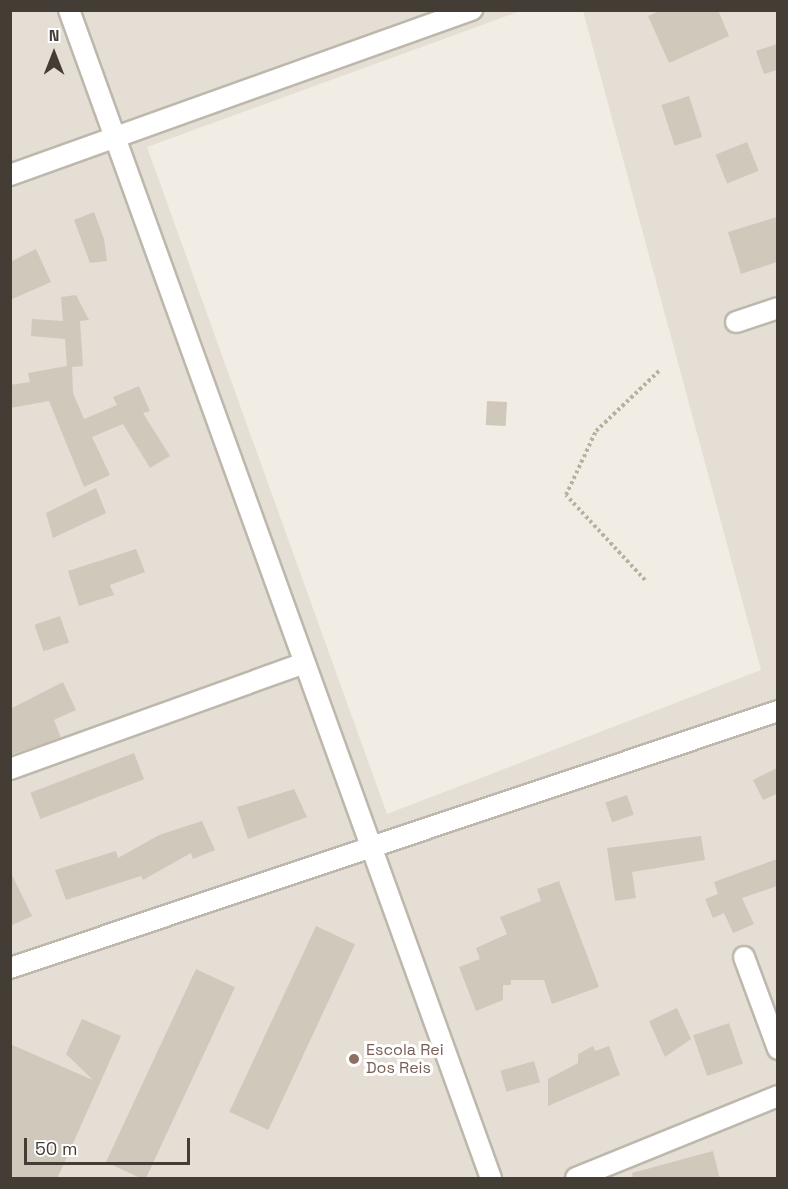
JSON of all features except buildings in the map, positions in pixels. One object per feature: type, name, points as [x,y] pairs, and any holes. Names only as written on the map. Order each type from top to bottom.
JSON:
[{"type":"street","points":[[69,10],[491,1179]]},
{"type":"street","points":[[10,176],[472,10]]},
{"type":"street","points":[[736,322],[777,308]]},
{"type":"street","points":[[10,769],[304,663]]},
{"type":"street","points":[[10,968],[370,843],[777,711]]},
{"type":"street","points":[[744,957],[777,1049]]},
{"type":"street","points":[[576,1179],[777,1096]]},
{"type":"path","points":[[645,580],[566,495],[596,431],[659,371]]},
{"type":"shaded area","points":[[10,11],[520,11],[147,147],[387,814],[761,670],[583,11],[777,11],[777,1178],[11,1178]]},
{"type":"place","name":"Escola Rei Dos Reis","points":[[354,1059]]}]
